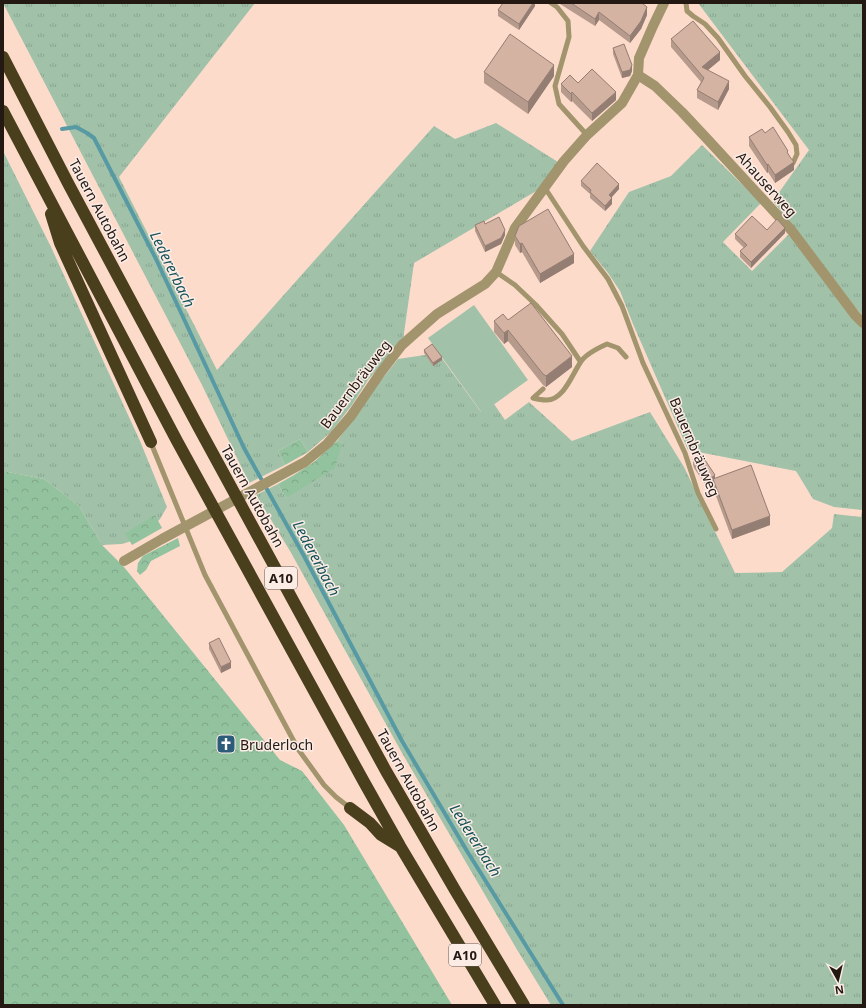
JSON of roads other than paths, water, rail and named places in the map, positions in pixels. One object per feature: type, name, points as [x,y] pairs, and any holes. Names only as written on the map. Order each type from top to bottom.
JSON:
[{"type":"highway","name":"Tauern Autobahn","points":[[3,57],[196,423],[382,764],[524,1005]]},
{"type":"highway","name":"A10","points":[[3,111],[181,448],[364,782],[400,846],[495,1005]]},
{"type":"highway","points":[[45,192],[60,243],[151,442]]},
{"type":"highway","points":[[350,808],[370,823],[381,834],[400,846]]},
{"type":"street","name":"Bauernbräuweg","points":[[124,561],[305,462],[327,444],[351,416],[381,372],[402,345],[437,314],[485,284],[496,272],[515,228],[564,161],[586,135],[622,103],[638,75],[639,58],[664,3]]},
{"type":"street","name":"Ahauserweg","points":[[638,75],[655,86],[682,112],[792,231],[855,315],[863,323]]},
{"type":"lane","points":[[551,3],[557,7],[568,21],[569,37],[555,86],[559,104],[586,135]]},
{"type":"lane","points":[[686,3],[687,11],[705,24],[718,38],[788,132],[796,146],[797,154],[793,163]]},
{"type":"lane","name":"Bauernbräuweg","points":[[545,188],[583,246],[608,279],[622,306],[643,363],[685,453],[698,493],[716,529]]},
{"type":"lane","points":[[496,272],[515,285],[541,311],[562,334],[580,362]]},
{"type":"lane","points":[[543,389],[533,398],[547,401],[556,397],[564,390],[580,362],[596,348],[607,344],[618,348],[626,357]]},
{"type":"lane","points":[[151,442],[205,575],[298,749],[324,785],[350,808]]},
{"type":"waterway","name":"Ledererbach","points":[[62,129],[76,127],[94,138],[156,259],[244,448],[304,556],[402,741],[467,851],[563,1005]]},
{"type":"place","name":"Bruderloch","points":[[226,744]]}]
